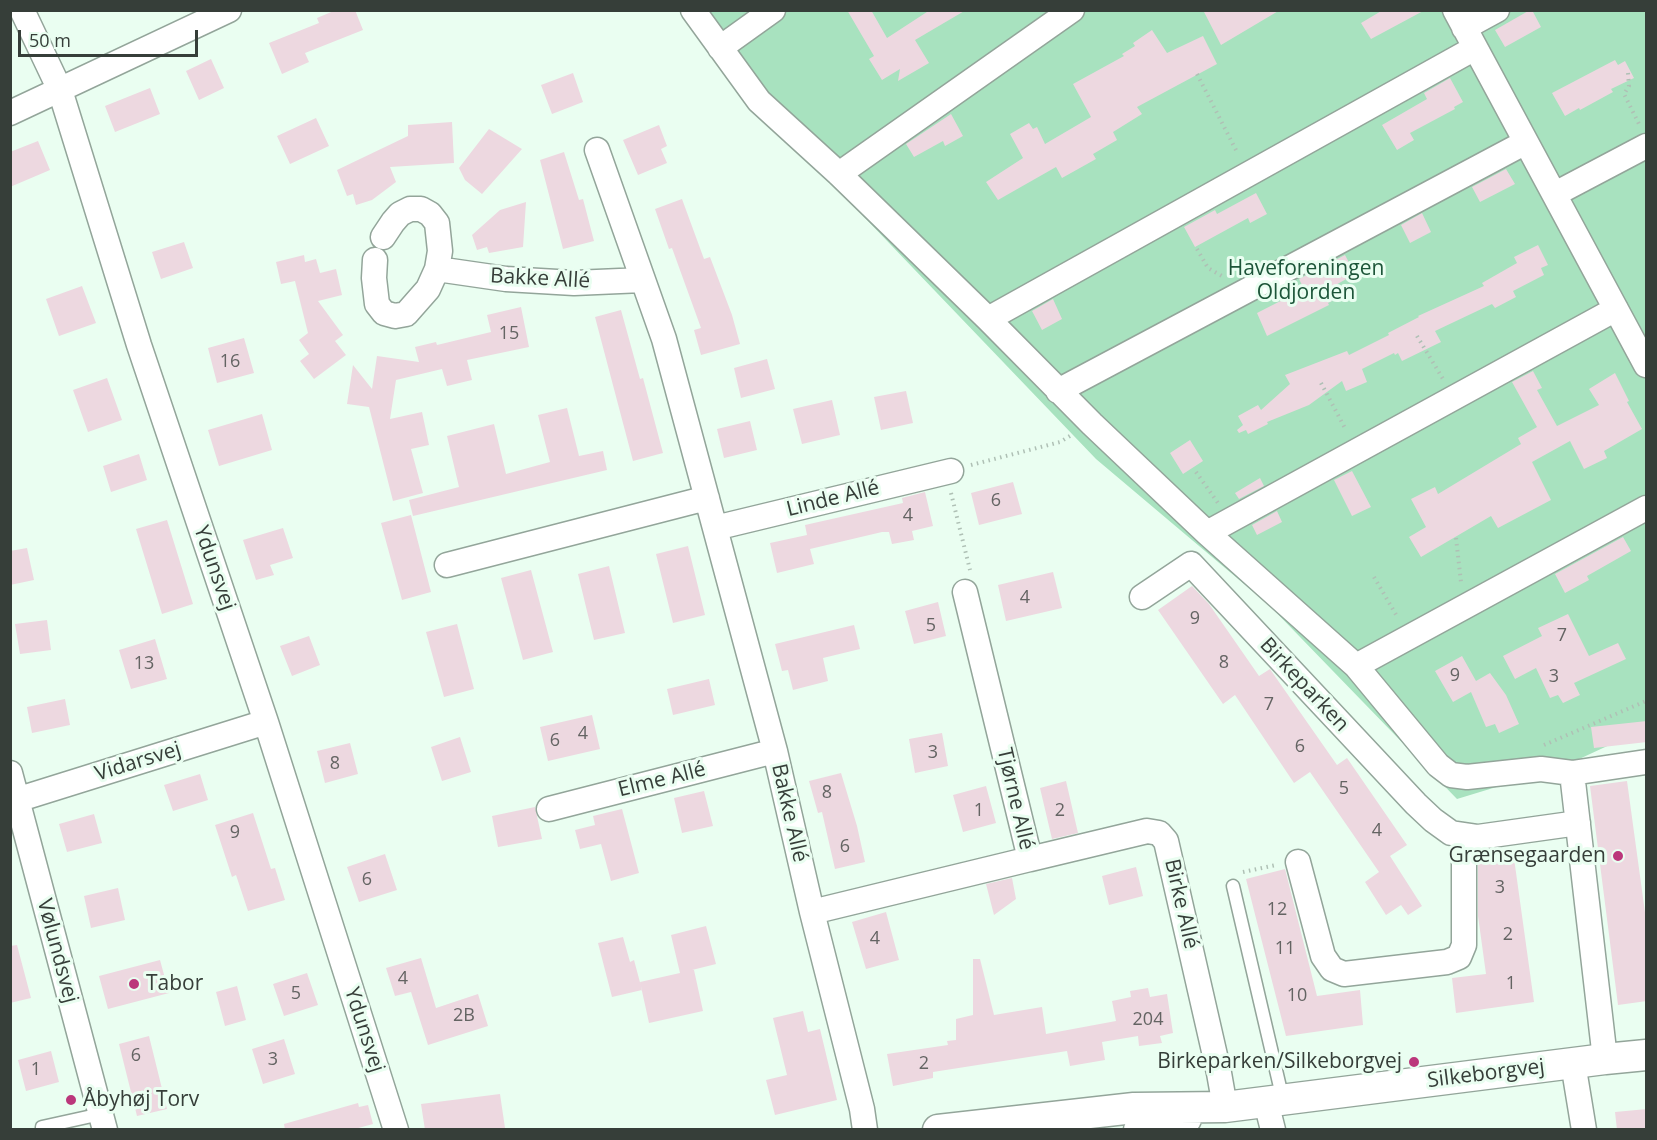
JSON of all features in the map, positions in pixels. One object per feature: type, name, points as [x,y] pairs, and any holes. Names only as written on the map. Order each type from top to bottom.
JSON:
[{"type":"street","name":"Ydunsvej","points":[[22,10],[60,90],[139,345],[266,722],[396,1130]]},
{"type":"street","points":[[10,113],[229,10]]},
{"type":"street","points":[[693,10],[759,101],[839,174],[988,319],[1058,391],[1207,533],[1356,666],[1438,765],[1451,775],[1467,777],[1541,769],[1572,773],[1647,762]]},
{"type":"street","points":[[720,48],[773,10]]},
{"type":"street","points":[[839,174],[1072,10]]},
{"type":"street","points":[[988,319],[1248,174],[1464,29],[1497,10]]},
{"type":"street","points":[[1464,29],[1616,309],[1645,357]]},
{"type":"street","points":[[1555,194],[1644,139]]},
{"type":"street","points":[[1058,391],[1526,142]]},
{"type":"street","name":"Bakke Allé","points":[[597,150],[664,339],[775,751],[812,912],[862,1109],[865,1130]]},
{"type":"street","points":[[410,209],[421,209],[430,214],[437,223],[440,251],[437,269],[428,289],[406,314],[395,316],[384,313],[377,304],[374,278],[379,249],[400,214],[410,209]]},
{"type":"street","name":"Bakke Allé","points":[[437,269],[506,279],[574,283],[643,280]]},
{"type":"street","points":[[1207,533],[1616,309]]},
{"type":"street","name":"Linde Allé","points":[[715,528],[951,471]]},
{"type":"street","points":[[447,565],[707,498]]},
{"type":"street","points":[[1356,666],[1647,508]]},
{"type":"street","name":"Birkeparken","points":[[1142,597],[1191,564],[1416,804],[1451,832],[1478,837],[1578,823]]},
{"type":"street","name":"Tjørne Allé","points":[[812,912],[1030,859],[965,592]]},
{"type":"street","name":"Vidarsvej","points":[[14,801],[266,722]]},
{"type":"street","name":"Elme Allé","points":[[549,809],[775,751]]},
{"type":"street","name":"Vølundsvej","points":[[10,773],[14,801],[103,1122]]},
{"type":"street","name":"Silkeborgvej","points":[[938,1130],[1134,1107],[1225,1107],[1274,1110],[1631,1055],[1578,823],[1572,773]]},
{"type":"street","name":"Birke Allé","points":[[1030,859],[1147,831],[1159,832],[1166,841],[1225,1107]]},
{"type":"street","points":[[1298,862],[1323,956],[1332,969],[1344,974],[1447,962],[1459,957],[1464,945],[1464,836]]},
{"type":"street","points":[[1573,1063],[1584,1130]]},
{"type":"street","name":"Silkeborgvej","points":[[1139,1130],[1156,1128],[1225,1107]]},
{"type":"lane","points":[[1233,886],[1274,1110]]},
{"type":"lane","points":[[42,1130],[42,1128],[103,1122]]},
{"type":"path","points":[[1628,73],[1629,86],[1624,94],[1644,139]]},
{"type":"path","points":[[1197,74],[1248,174]]},
{"type":"path","points":[[1197,249],[1208,268],[1225,278],[1236,297]]},
{"type":"path","points":[[1417,336],[1454,397]]},
{"type":"path","points":[[1321,383],[1357,450]]},
{"type":"path","points":[[965,592],[974,585],[950,488],[951,471],[1060,442],[1092,424]]},
{"type":"path","points":[[1196,472],[1230,520]]},
{"type":"path","points":[[1456,538],[1462,595],[1450,602],[1456,612]]},
{"type":"path","points":[[1374,577],[1409,637]]},
{"type":"path","points":[[1534,749],[1647,701]]},
{"type":"green space","name":"Haveforeningen Oldjorden","points":[[685,11],[1646,11],[1646,728],[1562,767],[1457,799],[1269,605],[1096,459],[754,102]]},
{"type":"building","points":[[336,10],[355,10],[363,30],[305,53],[309,62],[282,74],[269,43],[319,23],[317,18]]},
{"type":"building","points":[[847,10],[871,10],[887,38],[930,10],[966,10],[915,40],[929,63],[898,81],[900,69],[882,80],[869,59],[874,56]]},
{"type":"building","points":[[1203,10],[1280,10],[1221,45]]},
{"type":"building","points":[[1383,10],[1425,10],[1371,39],[1361,23]]},
{"type":"building","points":[[1530,10],[1541,27],[1505,47],[1495,30]]},
{"type":"building","points":[[1152,30],[1167,53],[1203,36],[1217,64],[1137,107],[1142,114],[1113,132],[1117,140],[1093,154],[1096,159],[1062,178],[1056,167],[998,200],[986,182],[1023,158],[1010,134],[1029,123],[1033,129],[1037,127],[1045,144],[1091,117],[1073,84],[1124,56],[1122,54],[1135,46],[1133,43]]},
{"type":"building","points":[[211,59],[224,88],[199,100],[186,71]]},
{"type":"building","points":[[1615,60],[1618,65],[1625,61],[1634,78],[1611,89],[1613,92],[1565,116],[1552,93]]},
{"type":"building","points":[[573,73],[583,102],[552,114],[541,85]]},
{"type":"building","points":[[1450,78],[1463,102],[1454,107],[1455,109],[1410,133],[1414,140],[1397,150],[1382,125],[1427,99],[1424,93]]},
{"type":"building","points":[[150,88],[160,114],[115,132],[105,106]]},
{"type":"building","points":[[951,114],[963,136],[945,146],[943,141],[914,157],[906,144]]},
{"type":"building","points":[[316,118],[329,146],[290,164],[277,136]]},
{"type":"building","points":[[452,122],[454,163],[390,167],[396,182],[372,200],[356,205],[353,194],[347,196],[337,170],[408,136],[408,125]]},
{"type":"building","points":[[659,125],[667,146],[661,149],[667,163],[638,175],[623,140]]},
{"type":"building","points":[[489,129],[522,149],[482,194],[465,180],[459,168]]},
{"type":"building","points":[[38,141],[50,170],[10,187],[10,152]]},
{"type":"building","points":[[564,152],[579,200],[583,199],[594,241],[563,249],[540,160]]},
{"type":"building","points":[[1506,169],[1515,184],[1480,202],[1472,187]]},
{"type":"building","points":[[1256,193],[1267,214],[1250,223],[1248,218],[1195,247],[1184,227],[1215,210],[1217,214]]},
{"type":"building","points":[[682,199],[704,259],[710,257],[732,315],[740,344],[701,355],[694,330],[701,328],[655,209]]},
{"type":"building","points":[[526,202],[523,247],[489,253],[487,247],[477,250],[472,235],[500,210]]},
{"type":"building","points":[[1422,213],[1431,232],[1410,243],[1401,225]]},
{"type":"building","points":[[184,242],[193,268],[161,279],[152,252]]},
{"type":"building","points":[[1538,245],[1548,265],[1541,268],[1544,275],[1513,291],[1516,297],[1495,308],[1492,304],[1435,331],[1441,342],[1402,361],[1398,353],[1395,355],[1394,353],[1362,369],[1367,382],[1346,391],[1342,381],[1309,405],[1267,422],[1268,424],[1248,434],[1246,430],[1239,433],[1237,430],[1243,425],[1238,416],[1258,405],[1261,410],[1290,384],[1285,375],[1347,351],[1349,355],[1389,335],[1388,333],[1418,316],[1484,286],[1482,283],[1517,263],[1514,257]]},
{"type":"building","points":[[304,255],[305,262],[316,259],[320,273],[336,269],[342,295],[318,301],[343,335],[335,341],[346,355],[314,379],[300,361],[309,354],[299,340],[308,333],[295,281],[281,284],[276,262]]},
{"type":"building","points":[[1345,255],[1355,274],[1327,290],[1332,301],[1328,303],[1329,305],[1267,336],[1257,313],[1304,289],[1299,279]]},
{"type":"building","points":[[82,286],[96,323],[59,336],[46,299]]},
{"type":"building","points":[[1053,299],[1062,319],[1042,330],[1032,311]]},
{"type":"building","points":[[521,307],[529,347],[467,360],[472,380],[447,386],[442,369],[396,380],[390,419],[422,412],[429,445],[411,449],[423,493],[393,501],[369,407],[347,404],[353,365],[372,389],[377,356],[419,362],[415,347],[436,342],[437,345],[491,332],[487,315]]},
{"type":"building","points":[[621,310],[640,379],[643,378],[663,453],[633,461],[595,317]]},
{"type":"building","points":[[244,338],[254,373],[217,383],[208,348]]},
{"type":"building","points":[[767,359],[775,389],[741,398],[734,368]]},
{"type":"building","points":[[1533,371],[1542,388],[1537,390],[1557,426],[1599,405],[1589,389],[1615,373],[1642,429],[1604,451],[1607,458],[1584,469],[1570,441],[1532,462],[1551,500],[1498,528],[1491,516],[1421,557],[1409,537],[1426,527],[1411,499],[1435,487],[1438,494],[1521,444],[1518,438],[1537,427],[1512,382]]},
{"type":"building","points":[[107,378],[122,420],[88,432],[73,390]]},
{"type":"building","points":[[906,391],[913,423],[881,430],[874,397]]},
{"type":"building","points":[[832,400],[840,435],[802,444],[793,409]]},
{"type":"building","points":[[567,408],[579,456],[603,451],[607,470],[413,516],[409,500],[459,487],[447,436],[494,424],[506,474],[550,462],[538,415]]},
{"type":"building","points":[[262,414],[272,450],[219,466],[208,430]]},
{"type":"building","points":[[750,421],[757,450],[724,458],[717,429]]},
{"type":"building","points":[[1190,440],[1203,461],[1183,474],[1170,453]]},
{"type":"building","points":[[139,454],[147,480],[111,492],[103,466]]},
{"type":"building","points":[[1352,471],[1371,507],[1352,516],[1334,480]]},
{"type":"building","points":[[1260,478],[1264,486],[1239,499],[1235,493]]},
{"type":"building","points":[[1013,482],[1022,514],[979,525],[971,493]]},
{"type":"building","points":[[925,492],[933,526],[912,531],[914,540],[892,544],[889,532],[882,532],[810,549],[814,564],[777,573],[770,543],[807,535],[805,525],[903,503],[902,498]]},
{"type":"building","points":[[1277,511],[1282,522],[1257,535],[1252,525]]},
{"type":"building","points":[[411,515],[431,592],[402,600],[381,523]]},
{"type":"building","points":[[167,520],[193,604],[162,614],[136,529]]},
{"type":"building","points":[[283,528],[293,558],[270,565],[274,575],[256,580],[243,540]]},
{"type":"building","points":[[1623,537],[1631,551],[1587,576],[1589,580],[1565,593],[1555,574]]},
{"type":"building","points":[[688,546],[705,615],[673,623],[656,554]]},
{"type":"building","points":[[27,548],[34,580],[10,585],[10,551]]},
{"type":"building","points":[[609,566],[625,633],[594,640],[578,574]]},
{"type":"building","points":[[531,570],[553,652],[523,660],[501,578]]},
{"type":"building","points":[[1053,572],[1062,608],[1006,621],[998,585]]},
{"type":"building","points":[[1192,586],[1209,604],[1259,676],[1270,669],[1337,765],[1347,758],[1407,845],[1390,856],[1422,906],[1408,915],[1401,905],[1386,915],[1365,882],[1379,872],[1310,772],[1294,783],[1235,695],[1223,704],[1158,610]]},
{"type":"building","points":[[938,602],[946,636],[914,644],[905,611]]},
{"type":"building","points":[[1568,614],[1589,656],[1618,643],[1626,659],[1574,683],[1580,695],[1563,703],[1558,695],[1550,698],[1536,668],[1515,679],[1503,656],[1542,636],[1538,628]]},
{"type":"building","points":[[47,620],[51,650],[20,654],[15,624]]},
{"type":"building","points":[[457,624],[474,689],[444,697],[426,632]]},
{"type":"building","points":[[854,625],[860,649],[823,658],[828,681],[793,690],[788,670],[782,671],[775,644]]},
{"type":"building","points":[[309,636],[320,665],[292,676],[280,646]]},
{"type":"building","points":[[155,639],[167,679],[131,689],[119,650]]},
{"type":"building","points":[[1462,656],[1476,681],[1490,673],[1506,695],[1519,724],[1499,733],[1495,724],[1486,727],[1471,692],[1453,702],[1435,671]]},
{"type":"building","points":[[709,679],[715,705],[673,715],[667,689]]},
{"type":"building","points":[[65,699],[70,725],[32,733],[27,707]]},
{"type":"building","points":[[592,715],[600,749],[548,761],[540,727]]},
{"type":"building","points":[[1647,721],[1647,742],[1594,748],[1591,727]]},
{"type":"building","points":[[942,733],[948,766],[915,773],[909,739]]},
{"type":"building","points":[[460,737],[471,772],[442,781],[431,747]]},
{"type":"building","points":[[350,743],[358,774],[325,783],[317,751]]},
{"type":"building","points":[[841,773],[865,862],[835,869],[822,812],[818,813],[809,781]]},
{"type":"building","points":[[200,774],[208,800],[173,811],[164,785]]},
{"type":"building","points":[[1066,781],[1078,833],[1052,839],[1040,788]]},
{"type":"building","name":"Grænsegaarden","points":[[1627,781],[1647,927],[1647,1001],[1618,1005],[1590,786]]},
{"type":"building","points":[[986,786],[996,823],[963,832],[953,795]]},
{"type":"building","points":[[704,791],[713,826],[682,833],[674,798]]},
{"type":"building","points":[[535,807],[542,839],[498,847],[492,816]]},
{"type":"building","points":[[622,809],[639,873],[611,881],[601,844],[580,849],[575,830],[595,825],[593,816]]},
{"type":"building","points":[[253,813],[271,869],[275,868],[285,900],[248,911],[236,875],[232,877],[215,825]]},
{"type":"building","points":[[94,814],[102,843],[67,852],[59,824]]},
{"type":"building","points":[[1513,851],[1534,1002],[1456,1013],[1452,978],[1486,974],[1478,916],[1478,855]]},
{"type":"building","points":[[385,854],[397,890],[359,902],[347,867]]},
{"type":"building","points":[[1136,867],[1143,896],[1109,905],[1102,876]]},
{"type":"building","points":[[1285,869],[1317,996],[1360,990],[1363,1025],[1286,1036],[1246,879]]},
{"type":"building","points":[[1012,878],[1016,899],[994,915],[986,884]]},
{"type":"building","points":[[118,888],[125,920],[91,928],[84,896]]},
{"type":"building","points":[[886,912],[899,960],[866,969],[852,922]]},
{"type":"building","points":[[706,926],[716,964],[692,970],[694,970],[703,1011],[649,1023],[640,982],[680,973],[671,935]]},
{"type":"building","points":[[623,937],[630,962],[634,960],[642,990],[612,997],[598,943]]},
{"type":"building","points":[[17,945],[31,998],[10,1003],[10,946]]},
{"type":"building","points":[[421,958],[436,1008],[478,994],[488,1026],[428,1045],[411,992],[395,996],[386,968]]},
{"type":"building","points":[[973,959],[980,959],[994,1015],[1042,1007],[1046,1034],[1116,1021],[1112,1001],[1131,997],[1130,991],[1148,988],[1150,997],[1167,994],[1173,1033],[1160,1036],[1162,1043],[1139,1046],[1138,1036],[1102,1042],[1105,1060],[1070,1066],[1067,1051],[933,1072],[933,1078],[893,1086],[887,1054],[948,1045],[947,1041],[956,1040],[956,1019],[973,1015]]},
{"type":"building","name":"Tabor","points":[[160,960],[169,993],[108,1009],[99,976]]},
{"type":"building","points":[[307,973],[318,1005],[284,1016],[273,984]]},
{"type":"building","points":[[237,986],[246,1020],[225,1026],[216,992]]},
{"type":"building","points":[[803,1011],[808,1032],[820,1029],[837,1100],[775,1115],[766,1080],[787,1075],[773,1018]]},
{"type":"building","points":[[149,1036],[167,1109],[137,1116],[119,1044]]},
{"type":"building","points":[[284,1039],[295,1074],[263,1084],[252,1049]]},
{"type":"building","points":[[51,1051],[59,1082],[26,1091],[18,1060]]},
{"type":"building","points":[[500,1094],[505,1128],[425,1130],[421,1104]]},
{"type":"building","points":[[358,1103],[359,1107],[368,1105],[373,1124],[351,1130],[285,1130],[284,1124]]},
{"type":"building","points":[[1647,1109],[1647,1130],[1617,1130],[1615,1112]]},
{"type":"place","name":"Grænsegaarden","points":[[1618,856]]},
{"type":"place","name":"Tabor","points":[[134,984]]},
{"type":"place","name":"Birkeparken/Silkeborgvej","points":[[1414,1062]]},
{"type":"place","name":"Åbyhøj Torv","points":[[71,1100]]}]
